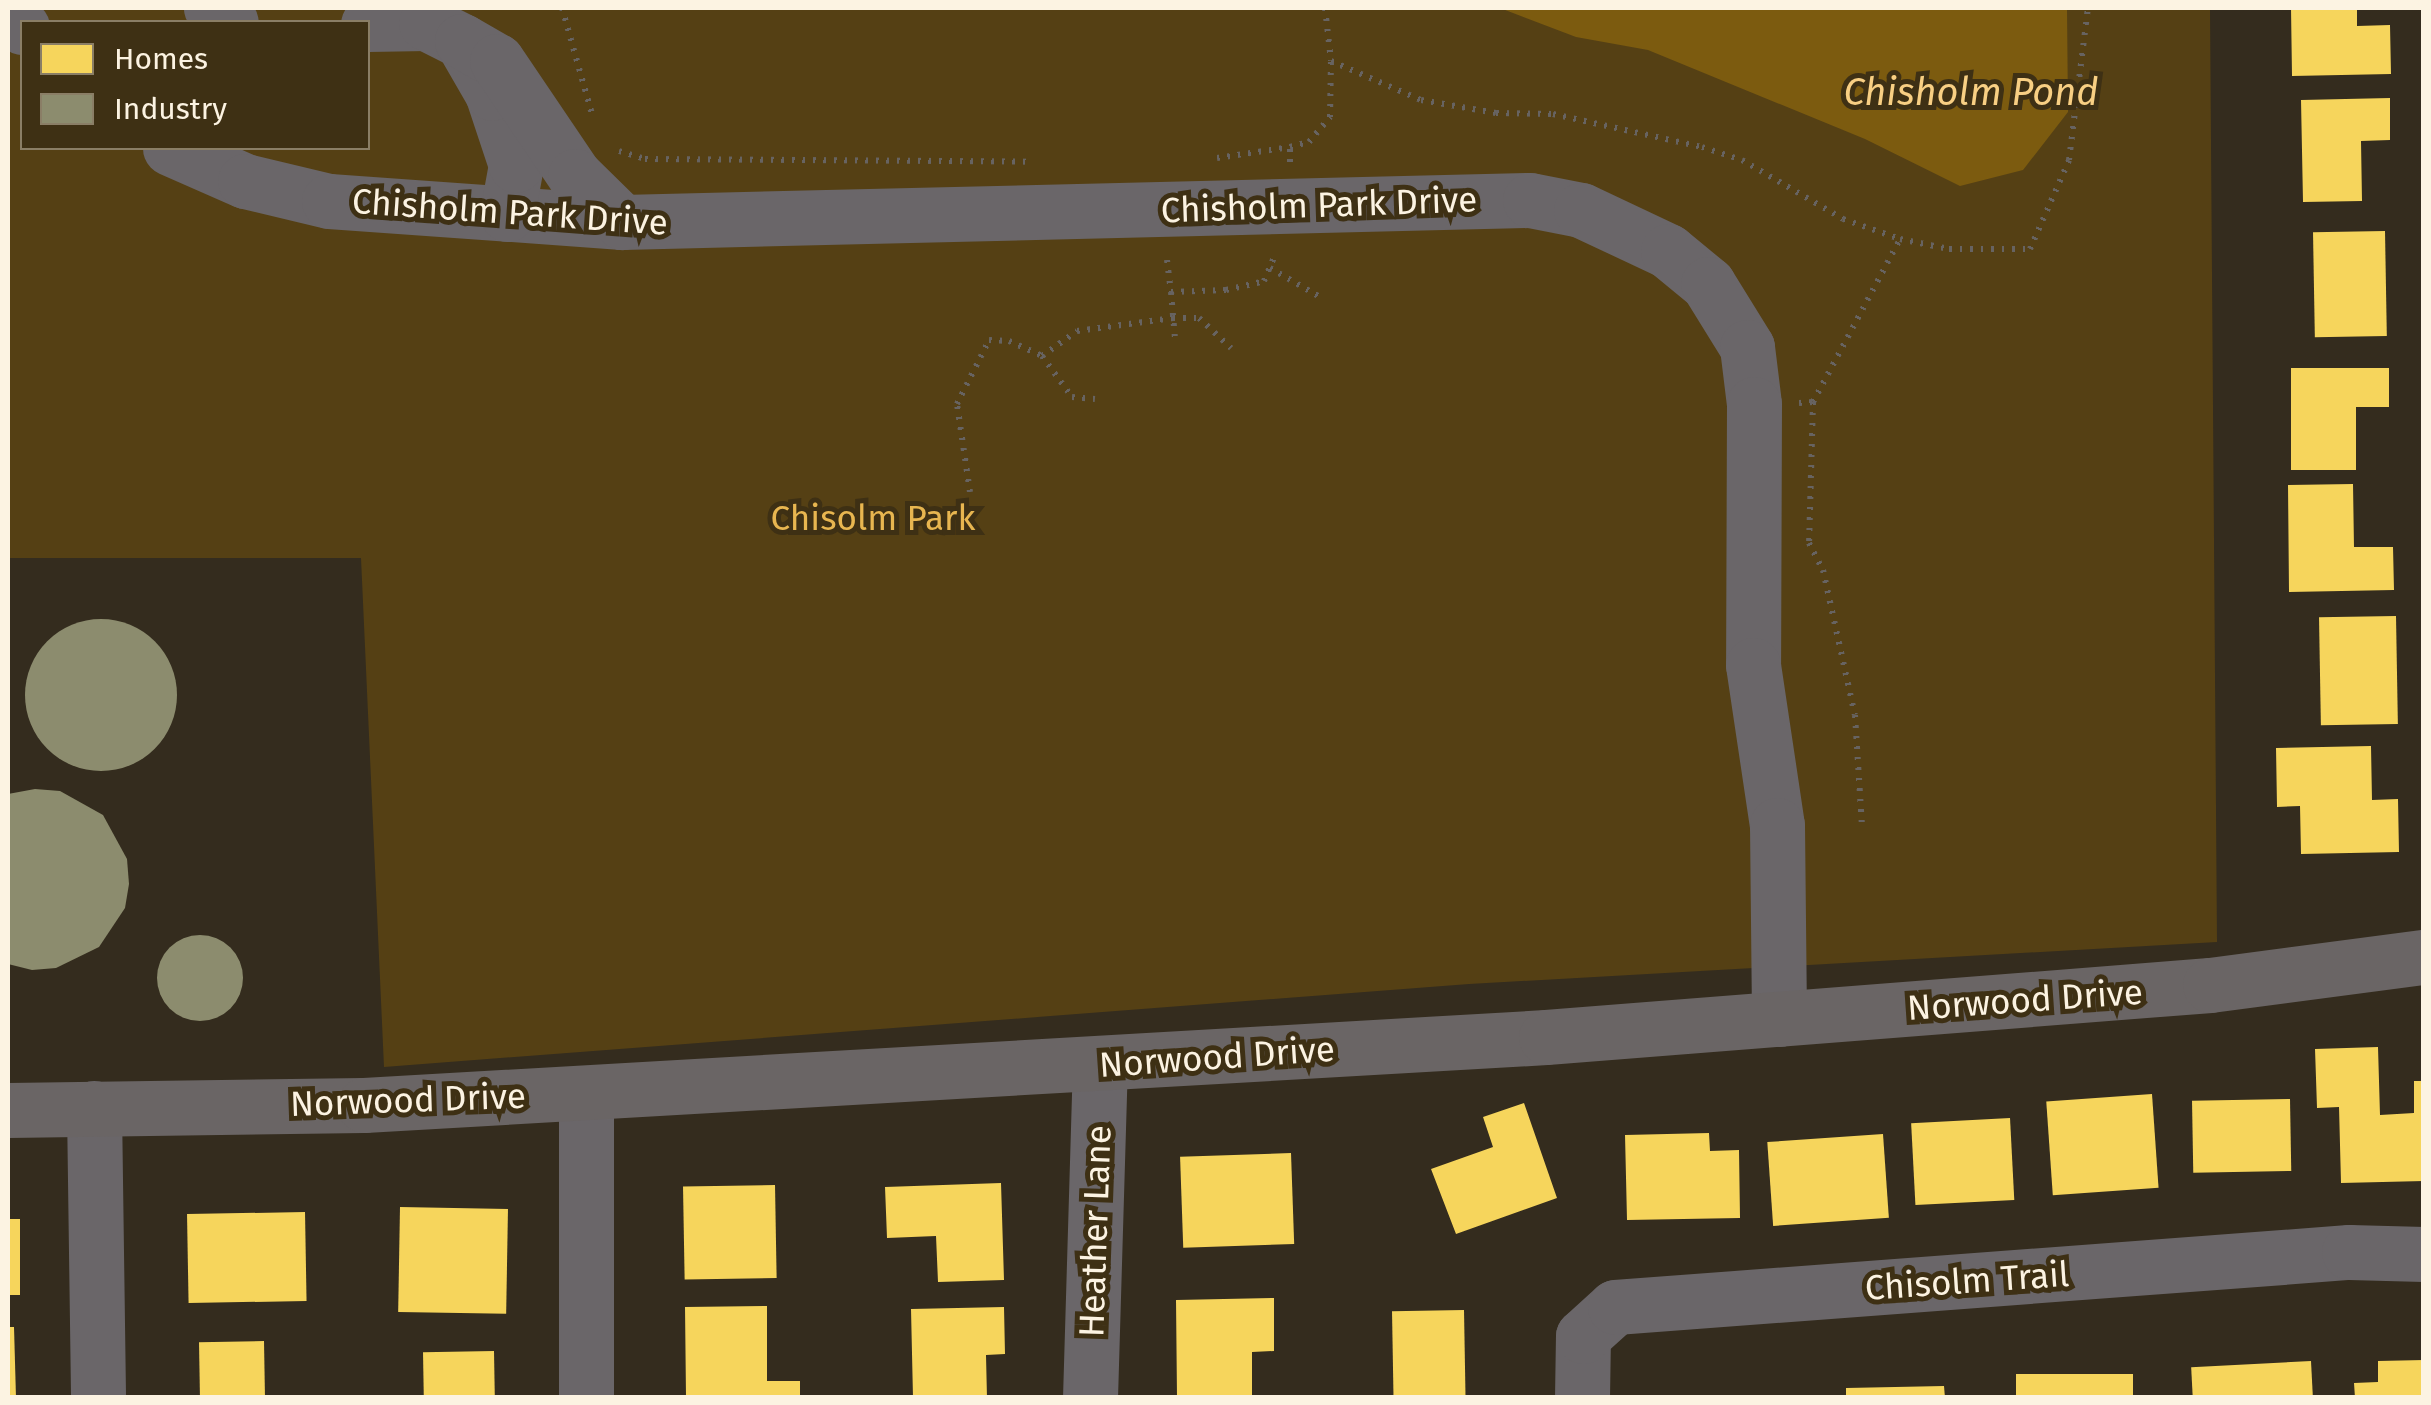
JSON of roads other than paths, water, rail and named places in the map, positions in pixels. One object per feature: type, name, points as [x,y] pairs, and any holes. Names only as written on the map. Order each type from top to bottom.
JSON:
[{"type":"main road","name":"Norwood Drive","points":[[8,1110],[364,1105],[1100,1064],[1779,1019],[2210,985],[2424,957]]},
{"type":"street","points":[[370,24],[434,24],[497,61],[574,176],[622,222]]},
{"type":"street","points":[[434,24],[492,93],[516,166],[506,214]]},
{"type":"street","name":"Chisholm Park Drive","points":[[174,150],[245,182],[329,201],[622,222],[1530,200],[1620,226],[1668,252],[1708,284],[1747,347],[1754,404],[1753,665],[1777,825],[1779,1019]]},
{"type":"street","name":"Heather Lane","points":[[1090,1398],[1100,1064]]},
{"type":"street","points":[[586,1093],[586,1398]]},
{"type":"street","points":[[94,1108],[98,1398]]},
{"type":"street","name":"Chisolm Trail","points":[[1582,1398],[1583,1336],[1615,1307],[2349,1252],[2424,1254]]},
{"type":"water","name":"Chisholm Pond","points":[[1500,8],[2067,8],[2068,112],[2023,170],[1960,186],[1865,139],[1648,50],[1576,37]]},
{"type":"park label","name":"Chisolm Park","points":[[873,518]]}]
